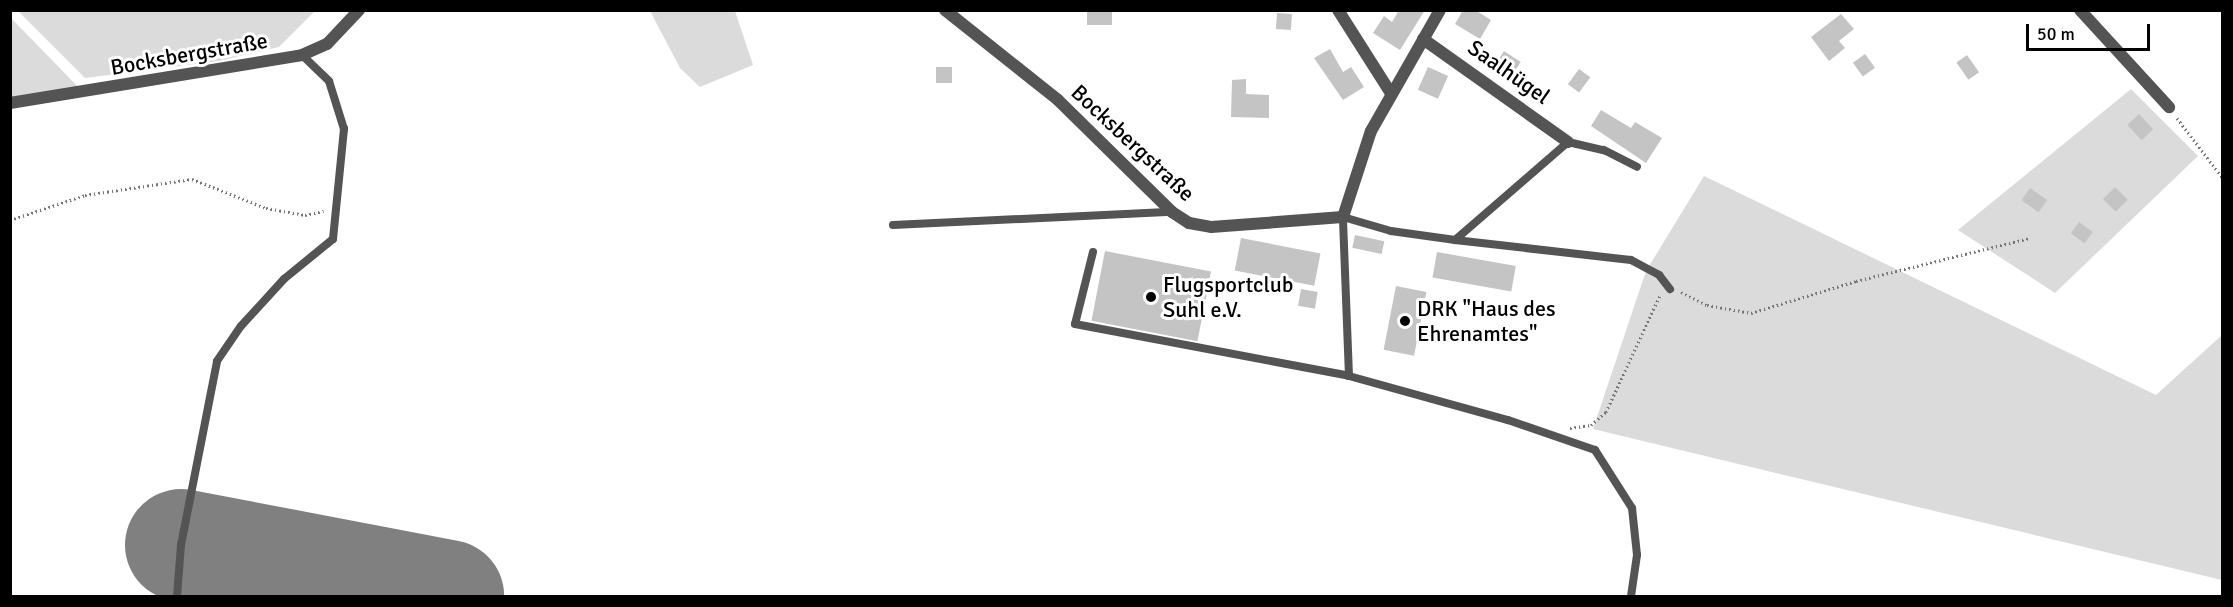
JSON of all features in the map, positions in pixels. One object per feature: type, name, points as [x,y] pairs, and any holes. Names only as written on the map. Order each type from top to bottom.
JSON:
[{"type":"street","name":"Bocksbergstraße","points":[[10,103],[302,55],[327,44],[359,10]]},
{"type":"street","name":"Bocksbergstraße","points":[[945,10],[1058,100],[1172,212],[1189,223],[1212,227],[1343,217]]},
{"type":"street","points":[[1338,10],[1390,92]]},
{"type":"street","points":[[1343,217],[1371,131],[1390,92],[1440,10]]},
{"type":"street","points":[[2080,10],[2169,107]]},
{"type":"street","name":"Saalhügel","points":[[1423,39],[1568,142]]},
{"type":"lane","points":[[177,597],[181,545],[217,361],[241,326],[284,279],[333,239],[342,120],[329,81],[302,55]]},
{"type":"lane","points":[[1455,240],[1568,142],[1604,150],[1637,167]]},
{"type":"lane","points":[[893,225],[1172,212]]},
{"type":"lane","points":[[1349,376],[1343,217],[1391,231],[1631,260],[1659,275],[1670,289]]},
{"type":"lane","points":[[1093,252],[1076,324],[1349,376],[1545,432],[1595,450],[1632,508],[1637,555],[1631,597]]},
{"type":"path","points":[[2169,107],[2223,177]]},
{"type":"path","points":[[10,220],[85,195],[192,179],[266,208],[305,215],[337,208]]},
{"type":"path","points":[[1545,432],[1591,425],[1606,412],[1660,295],[1670,289],[1707,305],[1751,313],[1856,281],[2030,238]]},
{"type":"shaded area","points":[[18,11],[315,11],[279,47],[219,61],[85,78]]},
{"type":"shaded area","points":[[650,11],[735,11],[753,65],[700,87],[680,68]]},
{"type":"shaded area","points":[[11,18],[85,94],[11,103]]},
{"type":"shaded area","points":[[2131,89],[2198,156],[2055,293],[1958,230]]},
{"type":"shaded area","points":[[1704,176],[2156,395],[2222,335],[2222,580],[1593,429],[1646,271]]},
{"type":"building","points":[[1087,10],[1112,10],[1112,25],[1087,25]]},
{"type":"building","points":[[1399,10],[1425,10],[1400,50],[1373,33],[1384,16],[1392,22]]},
{"type":"building","points":[[1463,10],[1475,10],[1491,20],[1480,39],[1455,24]]},
{"type":"building","points":[[1277,13],[1292,14],[1291,30],[1276,29]]},
{"type":"building","points":[[1841,14],[1854,29],[1839,41],[1845,48],[1829,61],[1811,37]]},
{"type":"building","points":[[1330,49],[1343,72],[1351,67],[1364,87],[1343,100],[1314,58]]},
{"type":"building","points":[[1504,51],[1521,62],[1510,78],[1494,67]]},
{"type":"building","points":[[1865,54],[1875,68],[1863,77],[1853,63]]},
{"type":"building","points":[[1967,55],[1979,72],[1968,80],[1956,62]]},
{"type":"building","points":[[936,67],[952,67],[952,83],[936,83]]},
{"type":"building","points":[[1428,67],[1448,76],[1438,99],[1418,90]]},
{"type":"building","points":[[1579,69],[1590,77],[1579,93],[1568,84]]},
{"type":"building","points":[[1246,79],[1246,94],[1269,95],[1269,118],[1231,117],[1232,80]]},
{"type":"building","points":[[1601,110],[1631,128],[1635,122],[1662,138],[1646,163],[1591,126]]},
{"type":"building","points":[[2139,114],[2153,129],[2142,140],[2127,125]]},
{"type":"building","points":[[2115,187],[2128,200],[2116,212],[2103,199]]},
{"type":"building","points":[[2030,188],[2047,200],[2039,212],[2021,200]]},
{"type":"building","points":[[2079,222],[2093,232],[2085,243],[2071,233]]},
{"type":"building","points":[[1355,235],[1384,241],[1382,254],[1352,248]]},
{"type":"building","points":[[1241,238],[1321,253],[1314,286],[1235,270]]},
{"type":"building","name":"Flugsportclub Suhl e.V.","points":[[1105,251],[1211,272],[1197,341],[1091,321]]},
{"type":"building","points":[[1437,252],[1516,266],[1511,291],[1432,278]]},
{"type":"building","points":[[1396,286],[1426,292],[1414,356],[1384,350]]},
{"type":"building","points":[[1301,289],[1318,292],[1315,309],[1298,306]]},
{"type":"runway","points":[[181,545],[448,596]]},
{"type":"place","name":"Flugsportclub Suhl e.V.","points":[[1151,297]]},
{"type":"place","name":"DRK \"Haus des Ehrenamtes\"","points":[[1405,321]]}]
